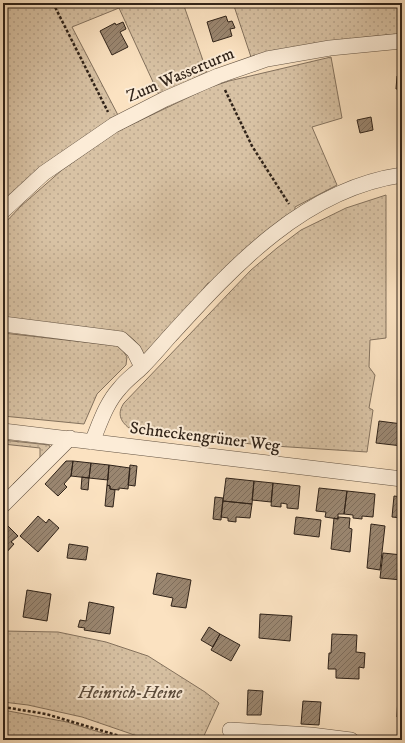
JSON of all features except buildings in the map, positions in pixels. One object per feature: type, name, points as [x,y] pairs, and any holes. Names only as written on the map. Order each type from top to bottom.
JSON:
[{"type":"street","name":"Zum Wasserturm","points":[[3,211],[44,173],[114,125],[165,99],[218,76],[267,60],[330,48],[402,42]]},
{"type":"street","points":[[92,442],[104,411],[119,388],[142,367],[232,270],[268,238],[296,217],[332,195],[369,182],[402,175]]},
{"type":"street","points":[[3,324],[121,339],[134,351],[142,367]]},
{"type":"street","name":"Schneckengrüner Weg","points":[[3,431],[402,479]]},
{"type":"street","points":[[3,506],[70,438]]},
{"type":"street","points":[[230,730],[351,740]]},
{"type":"path","points":[[53,3],[114,125]]},
{"type":"path","points":[[218,76],[252,146],[296,217]]},
{"type":"path","points":[[3,707],[46,714],[133,740]]},
{"type":"green space","points":[[3,3],[183,3],[207,72],[159,95],[119,8],[72,27],[119,117],[3,203]]},
{"type":"green space","points":[[233,3],[402,3],[402,34],[326,42],[251,57]]},
{"type":"green space","points":[[331,57],[342,118],[312,127],[337,185],[295,207],[295,210],[217,281],[208,283],[203,289],[205,291],[144,354],[135,341],[128,335],[3,321],[3,225],[21,206],[62,170],[116,132],[208,88],[229,81]]},
{"type":"green space","points":[[386,195],[386,338],[370,340],[369,367],[375,375],[369,408],[373,410],[367,452],[259,445],[129,428],[123,423],[120,413],[124,403],[251,270],[301,230],[346,208]]},
{"type":"green space","points":[[3,333],[120,346],[127,357],[126,365],[97,394],[84,424],[3,416]]},
{"type":"green space","points":[[3,440],[49,445],[51,449],[35,469],[13,484],[40,458],[40,448],[3,444]]},
{"type":"green space","name":"Heinrich-Heine","points":[[3,631],[58,632],[106,642],[148,656],[205,692],[219,703],[202,740],[149,740],[82,717],[28,705],[3,702]]},
{"type":"green space","points":[[3,710],[67,722],[125,740],[3,740]]}]
